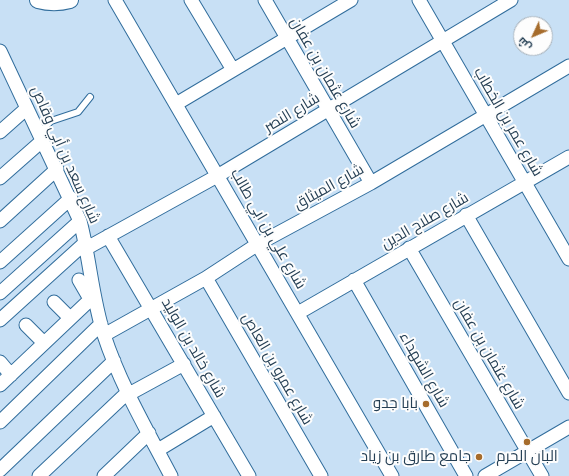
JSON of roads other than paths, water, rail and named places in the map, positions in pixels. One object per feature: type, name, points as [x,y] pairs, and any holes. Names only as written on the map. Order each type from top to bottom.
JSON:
[{"type":"street","points":[[38,0],[46,2],[62,2],[70,0]]},
{"type":"street","name":"شارع علي بن ابي طالب","points":[[115,0],[219,176],[392,476]]},
{"type":"street","points":[[191,0],[233,70]]},
{"type":"street","name":"شارع عثمان بن عفان","points":[[264,0],[371,183]]},
{"type":"street","name":"شارع عمر بن الخطاب","points":[[419,0],[569,259]]},
{"type":"street","name":"شارع النصر","points":[[0,320],[86,245],[108,236],[219,176],[442,40],[511,0]]},
{"type":"street","points":[[176,104],[344,2]]},
{"type":"street","name":"شارع سعد بن أبي وقاص","points":[[2,60],[71,198],[80,221],[86,245],[92,298],[103,330],[114,361],[158,450],[167,474]]},
{"type":"street","name":"شارع الميثاق","points":[[0,422],[103,330],[151,309],[206,278],[258,244],[371,183],[569,66]]},
{"type":"street","points":[[0,132],[27,108]]},
{"type":"street","points":[[0,178],[41,136]]},
{"type":"street","name":"شارع صلاح الدين","points":[[298,313],[569,157]]},
{"type":"street","points":[[0,221],[57,169]]},
{"type":"street","points":[[0,262],[71,198]]},
{"type":"street","points":[[466,215],[569,393]]},
{"type":"street","points":[[0,293],[80,221]]},
{"type":"street","name":"شارع خالد بن الوليد","points":[[108,236],[214,416],[243,474]]},
{"type":"street","name":"شارع عثمان بن عفان","points":[[409,248],[542,476]]},
{"type":"street","name":"شارع عمرو بن العاص","points":[[206,278],[321,476]]},
{"type":"street","points":[[0,385],[92,298],[79,280]]},
{"type":"street","name":"شارع الشهداء","points":[[354,280],[466,476]]},
{"type":"street","points":[[54,302],[70,318]]},
{"type":"street","points":[[26,325],[44,343]]},
{"type":"street","points":[[0,470],[114,361]]},
{"type":"street","points":[[0,362],[11,375]]},
{"type":"street","points":[[43,475],[129,393],[184,364]]},
{"type":"street","points":[[158,450],[214,416]]},
{"type":"street","points":[[485,476],[569,427]]},
{"type":"street","points":[[104,476],[149,433]]},
{"type":"lane","points":[[41,136],[51,121],[78,112],[90,97]]},
{"type":"place","name":"بابا جدو","points":[[426,404]]},
{"type":"place","name":"البان الحرم","points":[[527,442]]},
{"type":"place","name":"جامع طارق بن زياد","points":[[479,457]]}]
